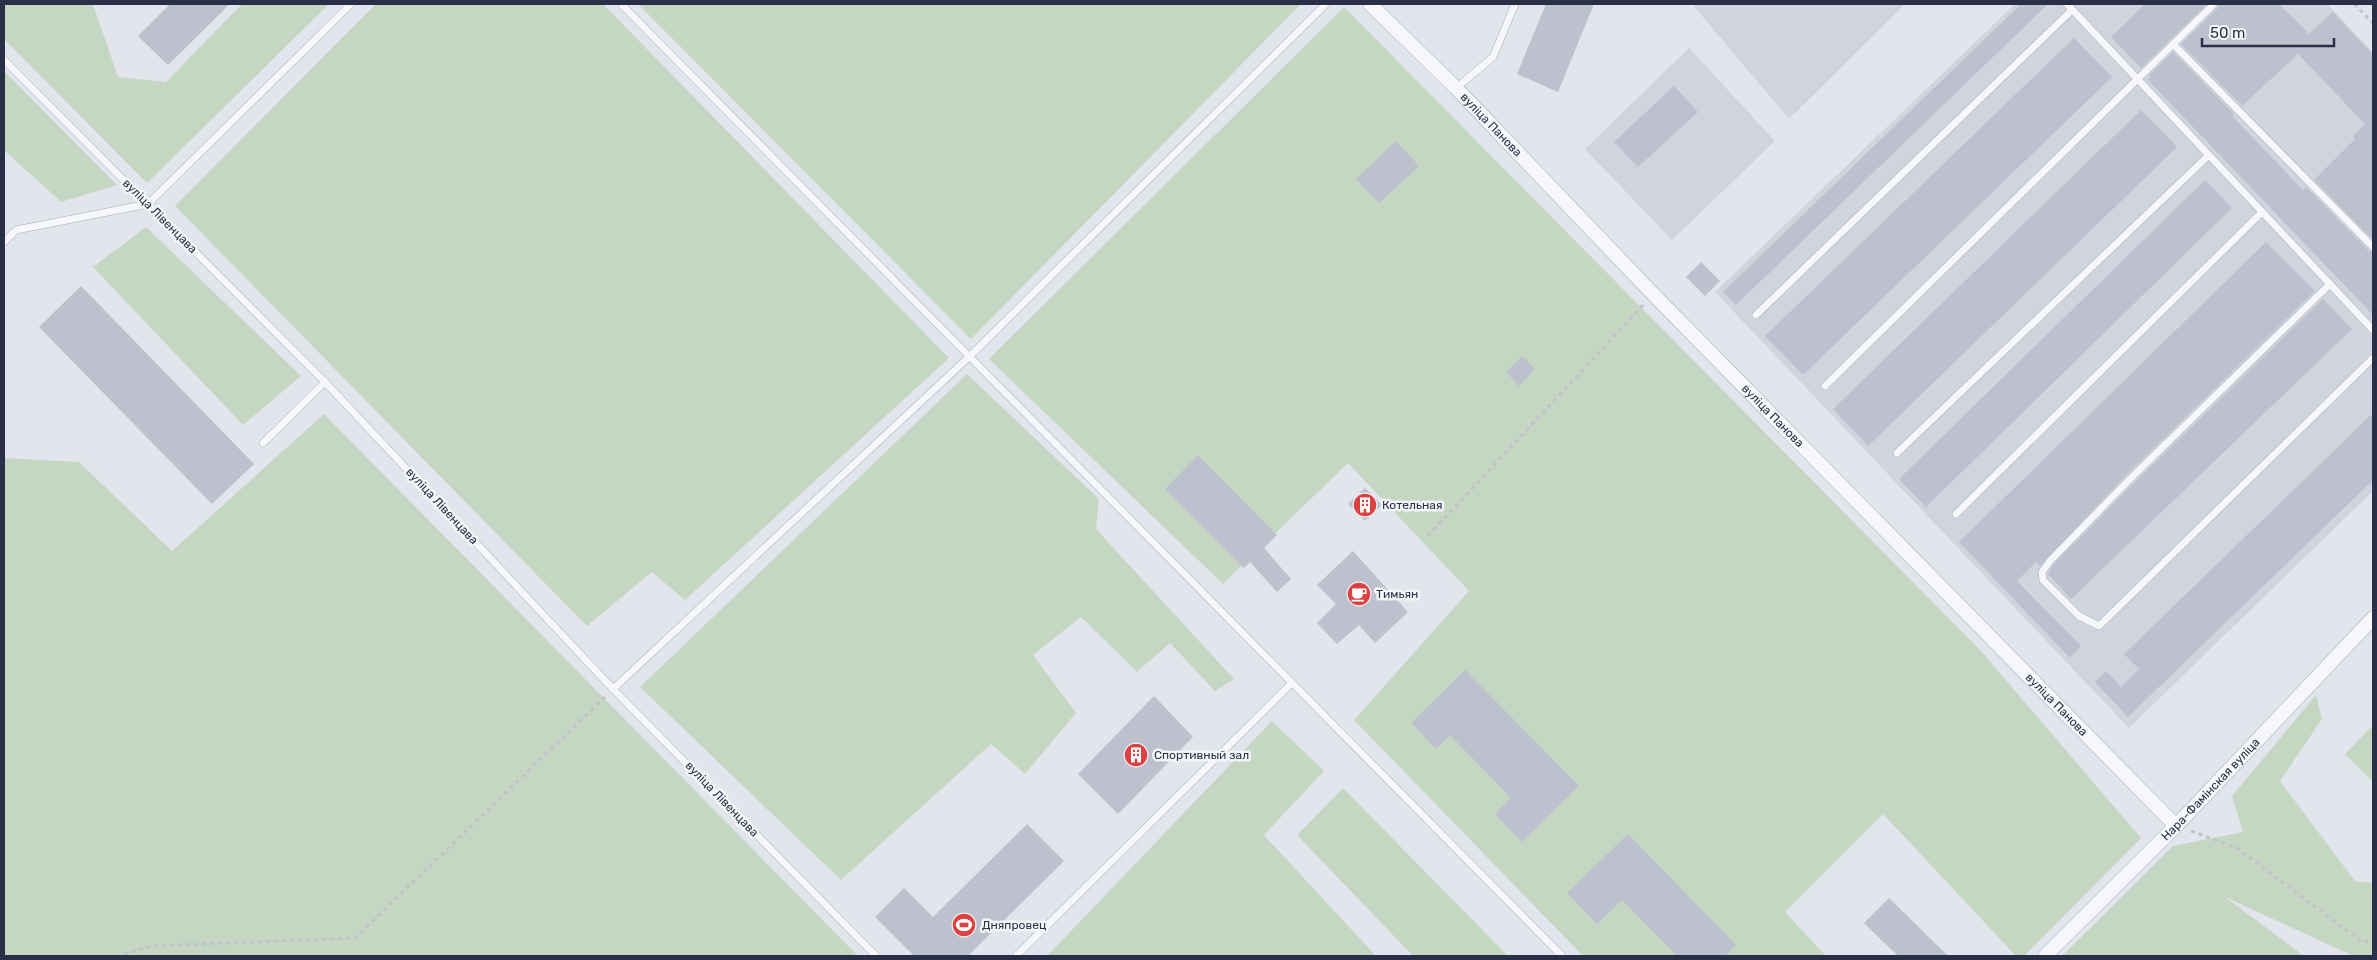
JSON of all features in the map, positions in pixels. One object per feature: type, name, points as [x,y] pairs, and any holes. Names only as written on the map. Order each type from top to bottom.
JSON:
[{"type":"street","name":"вуліца Панова","points":[[1370,4],[1456,88],[1653,294],[2176,826]]},
{"type":"street","name":"Нара-Фамінская вуліца","points":[[2045,956],[2176,826],[2373,618]]},
{"type":"lane","points":[[4,242],[16,230],[148,204],[351,4]]},
{"type":"lane","points":[[621,4],[1562,956]]},
{"type":"lane","points":[[613,689],[970,356],[1326,4]]},
{"type":"lane","points":[[1456,88],[1494,56],[1516,4]]},
{"type":"lane","points":[[2067,4],[2136,80],[2373,330]]},
{"type":"lane","points":[[1825,386],[2214,4]]},
{"type":"lane","points":[[1756,315],[2072,10]]},
{"type":"lane","points":[[2173,44],[2373,247]]},
{"type":"lane","name":"вуліца Лівенцава","points":[[4,60],[325,382],[613,689],[876,956]]},
{"type":"lane","points":[[1897,452],[2208,156]]},
{"type":"lane","points":[[1956,514],[2261,212]]},
{"type":"lane","points":[[2330,284],[2109,500],[2050,561],[2042,572],[2043,580],[2079,616],[2099,626],[2373,358]]},
{"type":"lane","points":[[263,443],[325,382]]},
{"type":"lane","points":[[1016,956],[1292,683]]},
{"type":"path","points":[[2354,4],[2373,23]]},
{"type":"path","points":[[1428,536],[1653,294]]},
{"type":"path","points":[[116,956],[152,946],[354,938],[613,689]]},
{"type":"path","points":[[2176,826],[2237,848],[2359,940],[2373,943]]},
{"type":"shaded area","points":[[1692,4],[1905,4],[1789,119]]},
{"type":"shaded area","points":[[2015,4],[2327,4],[2373,52],[2373,491],[2129,728],[1715,292]]},
{"type":"shaded area","points":[[1689,48],[1775,141],[1672,240],[1585,149]]},
{"type":"green space","points":[[4,4],[93,4],[118,77],[166,82],[242,4],[329,4],[147,183],[6,41],[4,35]]},
{"type":"green space","points":[[376,4],[603,4],[949,358],[685,600],[652,572],[587,626],[175,206]]},
{"type":"green space","points":[[638,4],[1301,4],[971,339]]},
{"type":"green space","points":[[1344,7],[1981,651],[2141,838],[2024,956],[2016,956],[1883,814],[1785,912],[1826,956],[1583,956],[1354,720],[1469,591],[1348,463],[1223,584],[989,359]]},
{"type":"green space","points":[[4,71],[117,185],[61,202],[4,150]]},
{"type":"green space","points":[[146,227],[301,376],[243,425],[93,267]]},
{"type":"green space","points":[[967,374],[1099,499],[1096,529],[1234,679],[1215,691],[1170,643],[1137,672],[1081,617],[1033,655],[1076,713],[1025,774],[991,744],[841,880],[640,687]]},
{"type":"green space","points":[[324,414],[858,956],[4,956],[4,458],[79,462],[172,551]]},
{"type":"green space","points":[[2316,695],[2322,719],[2280,781],[2355,881],[2373,883],[2373,956],[2353,956],[2225,897],[2304,956],[2062,956],[2173,846],[2243,832],[2232,796]]},
{"type":"green space","points":[[1272,721],[1324,771],[1264,835],[1376,956],[1047,956]]},
{"type":"green space","points":[[2373,725],[2373,782],[2345,754]]},
{"type":"green space","points":[[1343,788],[1508,956],[1413,956],[1297,835]]},
{"type":"building","points":[[170,4],[230,4],[168,65],[138,36]]},
{"type":"building","points":[[1546,4],[1594,4],[1558,92],[1517,74]]},
{"type":"building","points":[[2021,4],[2048,4],[1736,305],[1723,292]]},
{"type":"building","points":[[2145,4],[2207,4],[2141,68],[2111,37]]},
{"type":"building","points":[[2219,4],[2279,4],[2309,34],[2333,12],[2373,55],[2373,240],[2314,180],[2355,139],[2353,136],[2365,124],[2298,54],[2242,106],[2181,44],[2218,8]]},
{"type":"building","points":[[2074,38],[2112,77],[1803,375],[1765,336]]},
{"type":"building","points":[[2173,52],[2234,114],[2232,116],[2303,190],[2306,187],[2369,251],[2373,252],[2373,315],[2148,80],[2151,77],[2149,75]]},
{"type":"building","points":[[1674,86],[1698,112],[1638,167],[1614,142]]},
{"type":"building","points":[[2141,110],[2177,147],[1868,446],[1833,409]]},
{"type":"building","points":[[1396,141],[1419,166],[1379,203],[1356,179]]},
{"type":"building","points":[[2205,180],[2232,208],[1926,507],[1899,479]]},
{"type":"building","points":[[2266,242],[2315,291],[2125,476],[2040,566],[2036,562],[2017,581],[2081,646],[2070,658],[1959,542]]},
{"type":"building","points":[[1701,262],[1720,281],[1705,296],[1686,277]]},
{"type":"building","points":[[81,286],[254,464],[212,504],[39,327]]},
{"type":"building","points":[[2323,299],[2352,329],[2071,599],[2048,574],[2054,564],[2133,484]]},
{"type":"building","points":[[1522,356],[1535,369],[1519,386],[1506,372]]},
{"type":"building","points":[[2373,413],[2373,480],[2128,717],[2095,682],[2106,671],[2121,687],[2139,669],[2124,654]]},
{"type":"building","points":[[1198,455],[1277,535],[1264,548],[1291,579],[1277,592],[1250,562],[1244,568],[1165,489]]},
{"type":"building","name":"Котельная","points":[[1365,488],[1382,505],[1365,521],[1348,504]]},
{"type":"building","name":"Тимьян","points":[[1353,551],[1408,612],[1375,643],[1359,625],[1337,644],[1317,623],[1336,604],[1317,585]]},
{"type":"building","points":[[1465,670],[1579,786],[1522,842],[1495,814],[1511,798],[1450,735],[1436,749],[1411,723]]},
{"type":"building","name":"Спортивный зал","points":[[1154,696],[1193,737],[1118,814],[1078,774]]},
{"type":"building","points":[[1027,824],[1064,861],[968,956],[914,956],[875,917],[904,888],[933,917]]},
{"type":"building","points":[[1628,834],[1736,945],[1725,956],[1677,956],[1622,900],[1597,924],[1567,893]]},
{"type":"building","points":[[1889,898],[1948,956],[1898,956],[1864,923]]},
{"type":"place","name":"Котельная","points":[[1365,505]]},
{"type":"place","name":"Тимьян","points":[[1359,594]]},
{"type":"place","name":"Спортивный зал","points":[[1136,755]]},
{"type":"place","name":"Дняпровец","points":[[964,925]]}]
